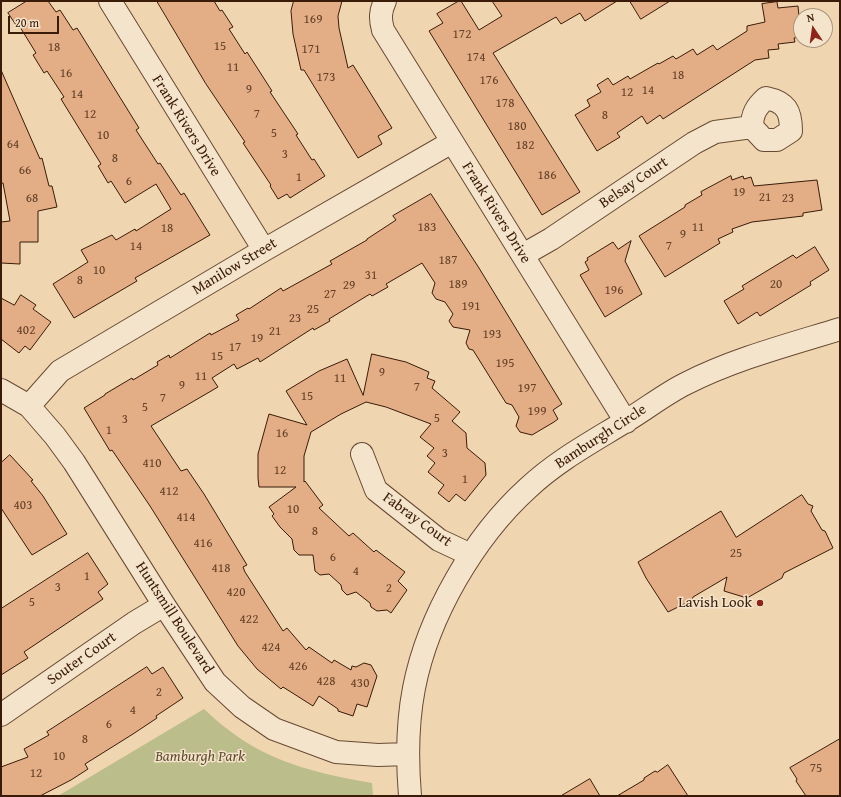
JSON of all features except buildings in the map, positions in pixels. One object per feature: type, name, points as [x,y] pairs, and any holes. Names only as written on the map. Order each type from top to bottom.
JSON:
[{"type":"street","name":"Frank Rivers Drive","points":[[110,1],[264,250]]},
{"type":"street","name":"Frank Rivers Drive","points":[[385,1],[381,9],[380,18],[383,30],[626,422]]},
{"type":"street","name":"Belsay Court","points":[[523,255],[551,239],[694,143],[715,132],[752,127]]},
{"type":"street","name":"Manilow Street","points":[[29,406],[60,371],[264,250],[452,142]]},
{"type":"street","name":"Bamburgh Circle","points":[[410,796],[408,754],[410,708],[423,652],[453,585],[471,556],[500,516],[528,487],[573,452],[626,422],[684,384],[732,364],[840,329]]},
{"type":"street","name":"Huntsmill Boulevard","points":[[1,390],[29,406],[74,462],[164,605],[215,682],[242,707],[274,729],[336,752],[378,755],[408,754]]},
{"type":"street","name":"Fabray Court","points":[[362,454],[376,490],[439,540],[471,556]]},
{"type":"street","name":"Souter Court","points":[[1,715],[134,623],[164,605]]},
{"type":"green space","name":"Bamburgh Park","points":[[204,709],[223,726],[243,740],[282,760],[324,773],[372,783],[373,796],[58,796]]},
{"type":"place","name":"Lavish Look","points":[[760,603]]}]
